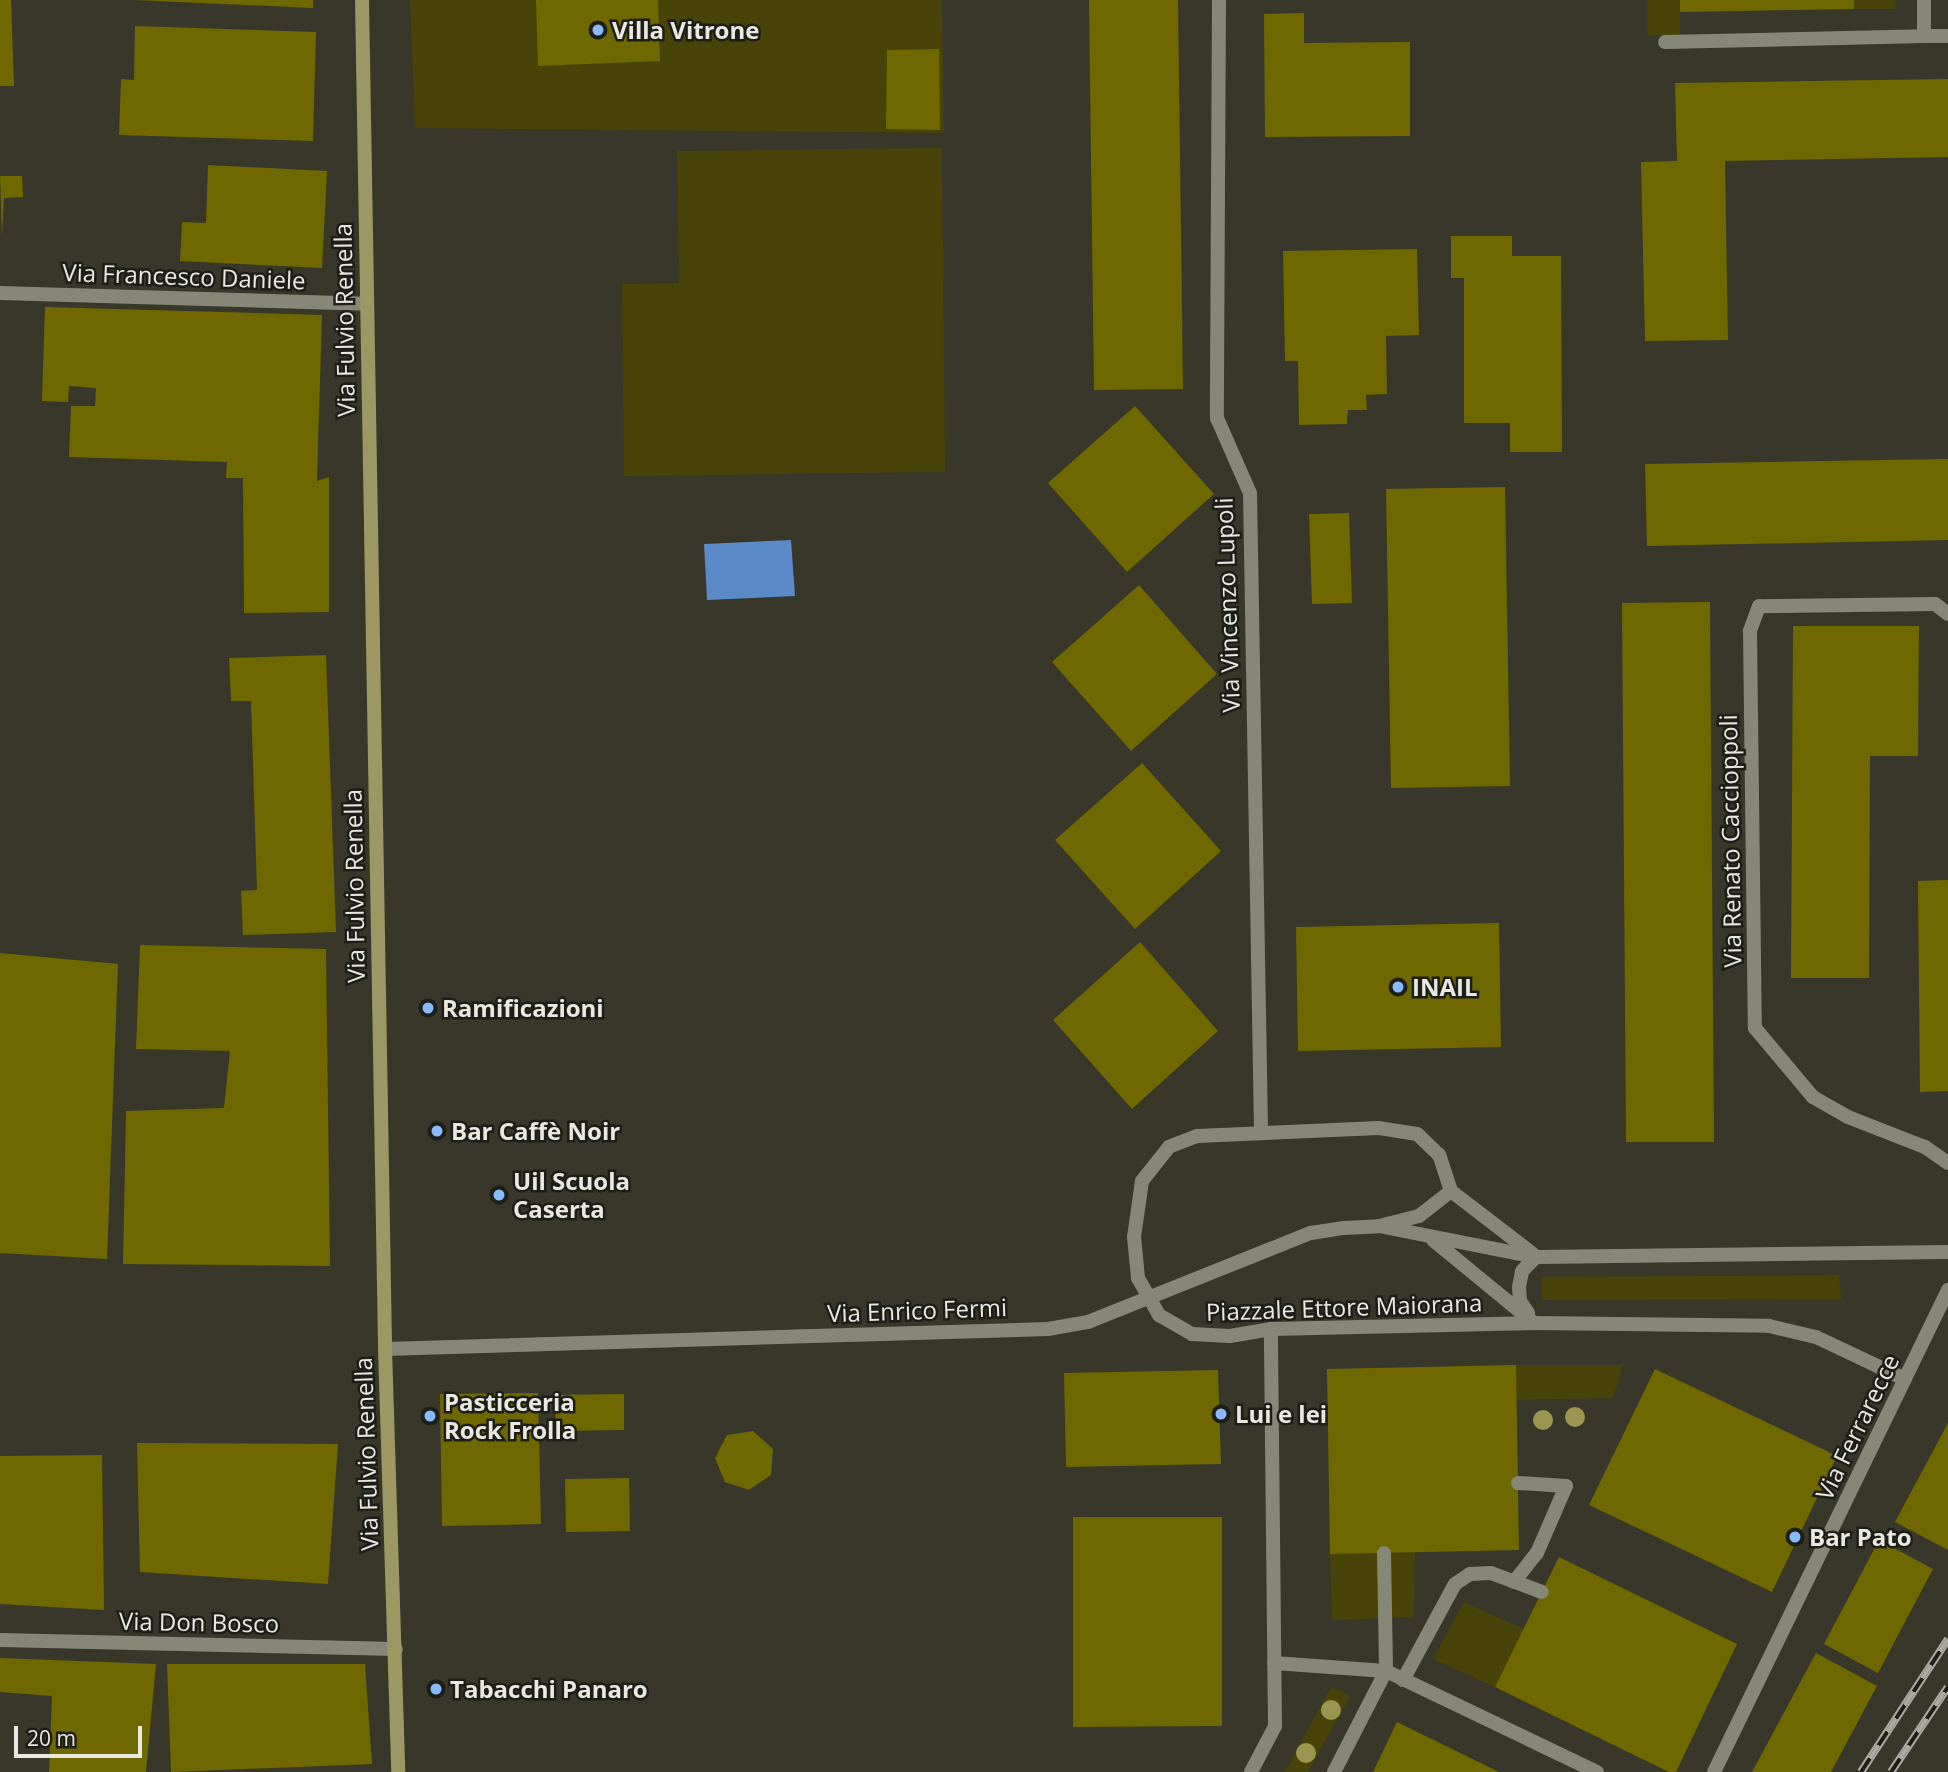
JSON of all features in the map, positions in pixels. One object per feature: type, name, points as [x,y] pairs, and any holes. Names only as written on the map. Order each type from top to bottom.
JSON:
[{"type":"main road","name":"Via Fulvio Renella","points":[[362,0],[385,1349],[398,1772]]},
{"type":"street","name":"Via Vincenzo Lupoli","points":[[1219,0],[1217,418],[1250,493],[1261,1131]]},
{"type":"street","points":[[1924,0],[1924,36]]},
{"type":"street","points":[[1665,42],[1948,36]]},
{"type":"street","name":"Via Francesco Daniele","points":[[0,293],[366,304]]},
{"type":"street","name":"Via Renato Caccioppoli","points":[[1948,614],[1935,604],[1759,606],[1750,631],[1750,645],[1755,1028],[1813,1097],[1848,1117],[1925,1147],[1948,1163]]},
{"type":"street","name":"Piazzale Ettore Maiorana","points":[[1451,1191],[1439,1155],[1417,1134],[1379,1128],[1261,1131],[1197,1136],[1169,1147],[1142,1181],[1134,1237],[1139,1278],[1159,1315],[1192,1334],[1230,1336],[1271,1329],[1534,1324],[1769,1326],[1816,1337],[1905,1379]]},
{"type":"street","points":[[1379,1226],[1419,1216],[1451,1191],[1536,1257],[1948,1252]]},
{"type":"street","name":"Via Enrico Fermi","points":[[385,1349],[1048,1329],[1088,1322],[1311,1233],[1379,1226],[1536,1257]]},
{"type":"street","name":"Via Enrico Fermi","points":[[1430,1238],[1534,1324]]},
{"type":"street","points":[[1534,1324],[1520,1301],[1519,1287],[1522,1271],[1536,1257]]},
{"type":"street","name":"Via Ferrarecce","points":[[1714,1772],[1948,1290]]},
{"type":"street","points":[[1251,1772],[1275,1726],[1271,1329]]},
{"type":"street","points":[[1514,1581],[1537,1553],[1566,1486],[1518,1483]]},
{"type":"street","points":[[1334,1772],[1386,1671],[1384,1553]]},
{"type":"street","points":[[1403,1679],[1455,1584],[1470,1574],[1490,1573],[1542,1592]]},
{"type":"street","name":"Via Don Bosco","points":[[0,1640],[396,1649]]},
{"type":"street","points":[[1274,1662],[1386,1671],[1597,1772]]},
{"type":"shaded area","points":[[410,0],[942,0],[944,133],[415,128]]},
{"type":"shaded area","points":[[1647,0],[1680,0],[1680,35],[1647,35]]},
{"type":"shaded area","points":[[1854,0],[1895,0],[1895,9],[1854,9]]},
{"type":"shaded area","points":[[942,148],[945,472],[624,476],[622,284],[679,283],[677,151]]},
{"type":"shaded area","points":[[1839,1275],[1841,1299],[1542,1300],[1542,1277]]},
{"type":"shaded area","points":[[1516,1365],[1623,1365],[1613,1398],[1516,1400]]},
{"type":"shaded area","points":[[1415,1552],[1414,1617],[1332,1620],[1330,1554]]},
{"type":"shaded area","points":[[1464,1602],[1524,1629],[1495,1687],[1433,1659]]},
{"type":"shaded area","points":[[1331,1687],[1350,1696],[1308,1772],[1285,1772]]},
{"type":"water","points":[[791,540],[795,596],[707,600],[704,544]]},
{"type":"building","points":[[0,0],[11,0],[14,86],[0,86]]},
{"type":"building","points":[[134,0],[313,0],[313,8]]},
{"type":"building","name":"Villa Vitrone","points":[[536,0],[658,0],[660,61],[538,66]]},
{"type":"building","points":[[1089,0],[1178,0],[1183,389],[1094,390]]},
{"type":"building","points":[[1680,0],[1854,0],[1854,9],[1680,12]]},
{"type":"building","points":[[1304,13],[1304,43],[1410,42],[1410,136],[1265,137],[1264,14]]},
{"type":"building","points":[[135,26],[316,32],[313,141],[119,135],[121,79],[134,80]]},
{"type":"building","points":[[939,49],[940,130],[886,129],[887,50]]},
{"type":"building","points":[[1948,79],[1948,157],[1725,161],[1728,340],[1645,341],[1641,162],[1677,161],[1675,83]]},
{"type":"building","points":[[208,165],[327,171],[322,268],[180,261],[182,222],[206,223]]},
{"type":"building","points":[[0,176],[22,176],[23,197],[4,198],[2,236]]},
{"type":"building","points":[[1451,236],[1512,236],[1512,256],[1561,256],[1562,452],[1510,452],[1510,423],[1464,423],[1464,278],[1451,278]]},
{"type":"building","points":[[1417,249],[1419,335],[1386,336],[1387,394],[1366,395],[1367,410],[1348,410],[1347,424],[1299,425],[1298,361],[1285,361],[1283,251]]},
{"type":"building","points":[[45,307],[322,315],[317,481],[329,477],[329,612],[244,613],[243,478],[226,478],[227,462],[69,457],[71,406],[95,406],[96,388],[69,386],[68,402],[42,401]]},
{"type":"building","points":[[1135,406],[1214,494],[1127,572],[1048,483]]},
{"type":"building","points":[[1948,459],[1948,540],[1647,546],[1645,464]]},
{"type":"building","points":[[1505,487],[1510,786],[1391,788],[1386,489]]},
{"type":"building","points":[[1349,513],[1352,603],[1312,604],[1309,514]]},
{"type":"building","points":[[1139,585],[1217,674],[1131,751],[1052,662]]},
{"type":"building","points":[[1710,602],[1714,1142],[1626,1142],[1622,603]]},
{"type":"building","points":[[1793,626],[1919,626],[1918,756],[1870,756],[1869,978],[1791,978]]},
{"type":"building","points":[[326,655],[336,932],[243,935],[241,891],[257,890],[251,701],[231,701],[229,658]]},
{"type":"building","points":[[1142,763],[1221,851],[1135,929],[1055,840]]},
{"type":"building","points":[[1948,880],[1948,1091],[1920,1092],[1918,881]]},
{"type":"building","name":"INAIL","points":[[1499,923],[1501,1047],[1298,1051],[1296,927]]},
{"type":"building","points":[[1140,942],[1218,1031],[1132,1109],[1053,1020]]},
{"type":"building","points":[[140,945],[326,949],[330,1266],[123,1264],[126,1111],[224,1108],[230,1051],[136,1049]]},
{"type":"building","points":[[0,953],[118,964],[107,1259],[0,1253]]},
{"type":"building","points":[[1516,1365],[1519,1550],[1330,1554],[1327,1369]]},
{"type":"building","points":[[1655,1369],[1837,1456],[1772,1592],[1589,1505]]},
{"type":"building","points":[[1218,1370],[1221,1464],[1066,1467],[1064,1373]]},
{"type":"building","points":[[538,1393],[541,1524],[442,1526],[440,1394]]},
{"type":"building","points":[[624,1394],[624,1430],[556,1431],[555,1395]]},
{"type":"building","points":[[1948,1423],[1948,1550],[1895,1522]]},
{"type":"building","points":[[753,1431],[773,1449],[771,1475],[749,1490],[725,1482],[715,1458],[727,1435]]},
{"type":"building","points":[[137,1443],[338,1444],[328,1584],[140,1572]]},
{"type":"building","points":[[102,1455],[104,1610],[0,1604],[0,1456]]},
{"type":"building","points":[[629,1478],[630,1531],[566,1532],[565,1479]]},
{"type":"building","points":[[1073,1517],[1222,1517],[1222,1726],[1073,1727]]},
{"type":"building","points":[[1879,1540],[1933,1569],[1878,1673],[1824,1644]]},
{"type":"building","points":[[1559,1557],[1737,1644],[1676,1772],[1669,1772],[1495,1687]]},
{"type":"building","points":[[1816,1653],[1877,1686],[1831,1772],[1752,1772]]},
{"type":"building","points":[[0,1658],[156,1664],[146,1772],[49,1772],[52,1696],[0,1692]]},
{"type":"building","points":[[167,1664],[365,1664],[372,1764],[171,1772]]},
{"type":"building","points":[[1397,1722],[1499,1772],[1373,1772]]},
{"type":"railway","points":[[1861,1772],[1948,1639]]},
{"type":"railway","points":[[1891,1772],[1948,1687]]},
{"type":"place","name":"Villa Vitrone","points":[[598,30]]},
{"type":"place","name":"INAIL","points":[[1398,987]]},
{"type":"place","name":"Ramificazioni","points":[[428,1008]]},
{"type":"place","name":"Bar Caffè Noir","points":[[437,1131]]},
{"type":"place","name":"Uil Scuola Caserta","points":[[499,1195]]},
{"type":"place","name":"Lui e lei","points":[[1221,1414]]},
{"type":"place","name":"Pasticceria Rock Frolla","points":[[430,1416]]},
{"type":"place","name":"Bar Pato","points":[[1795,1537]]},
{"type":"place","name":"Tabacchi Panaro","points":[[436,1689]]}]
